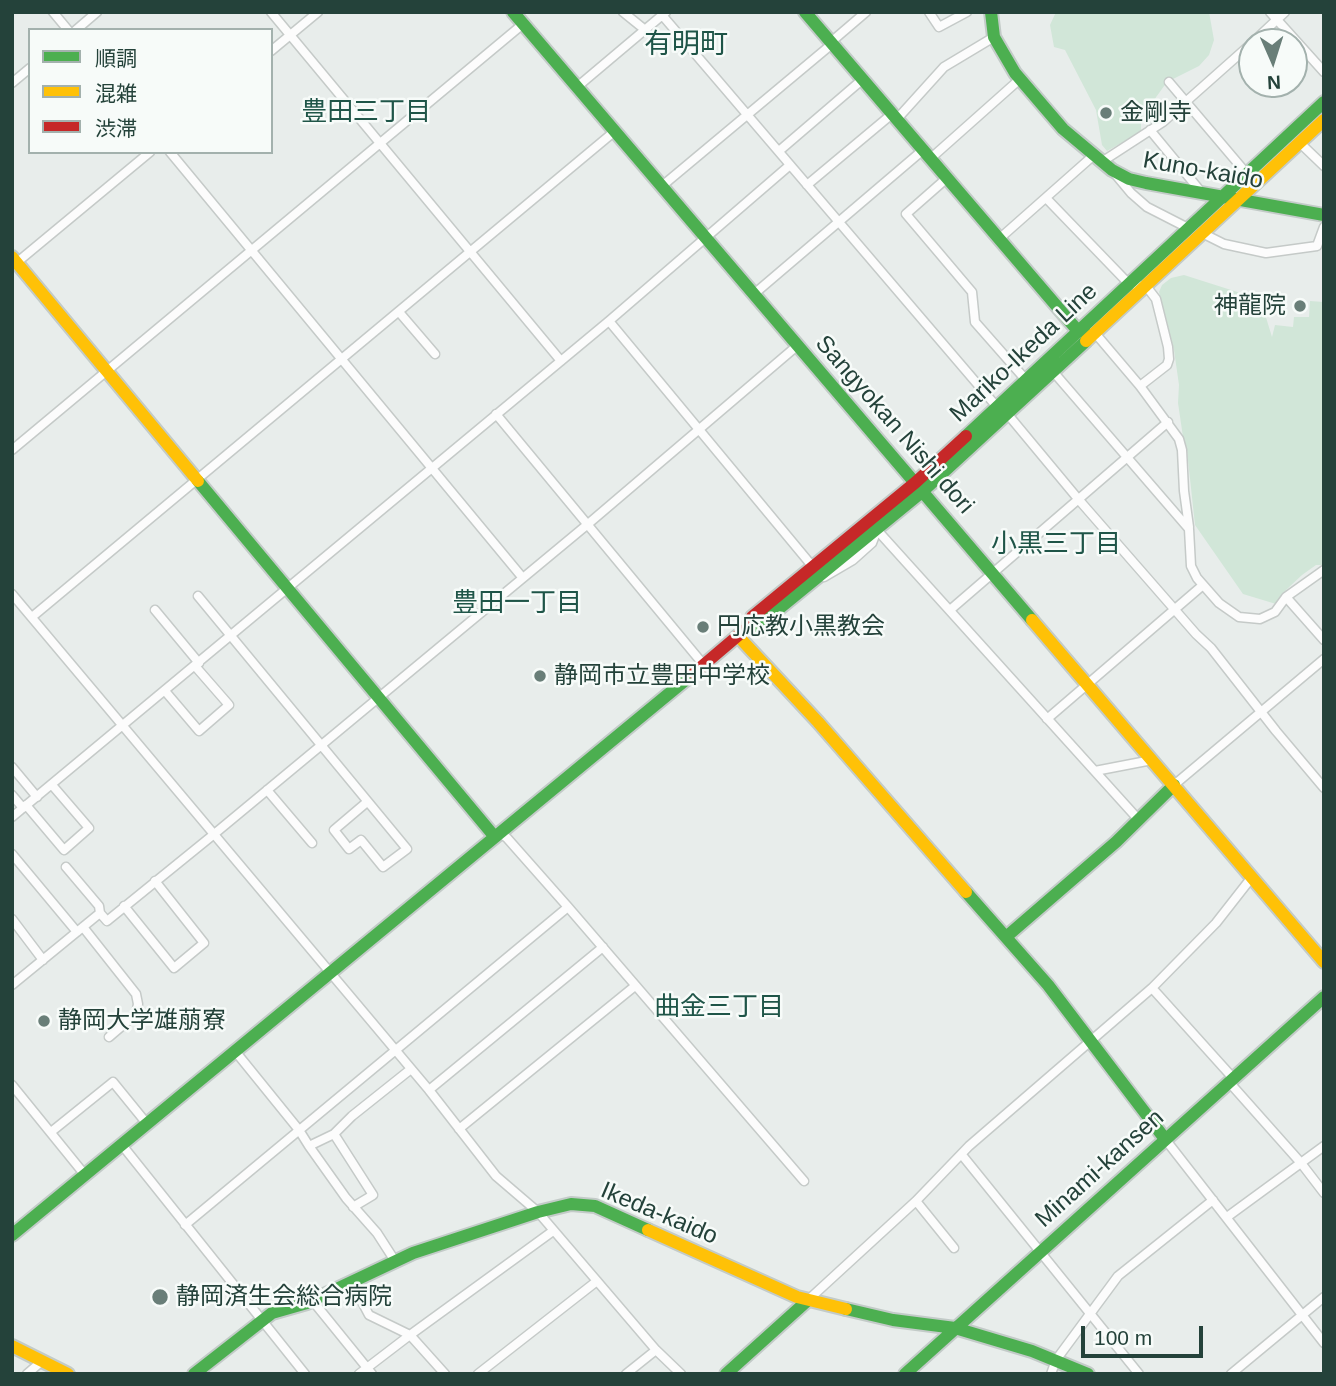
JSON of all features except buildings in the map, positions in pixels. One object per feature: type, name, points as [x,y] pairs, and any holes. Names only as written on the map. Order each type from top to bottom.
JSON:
[{"type":"street","points":[[53,12],[66,28]]},
{"type":"street","points":[[78,28],[97,12]]},
{"type":"street","points":[[271,12],[561,361]]},
{"type":"street","points":[[273,49],[318,12]]},
{"type":"street","name":"Sangyokan Nishi dori","points":[[513,12],[1324,962]]},
{"type":"street","points":[[623,12],[645,29]]},
{"type":"street","points":[[805,12],[1078,331],[1095,333],[1168,422],[1179,439],[1182,450],[1191,566],[1219,603],[1239,617],[1267,617],[1275,612],[1286,597],[1324,570]]},
{"type":"street","points":[[662,186],[866,12]]},
{"type":"street","points":[[929,12],[939,27],[967,12]]},
{"type":"street","name":"Kuno-kaido","points":[[991,12],[994,37],[1020,79],[1063,129],[1103,162],[1129,179],[1324,215]]},
{"type":"street","points":[[1270,12],[1324,72]]},
{"type":"street","points":[[1268,28],[1285,12]]},
{"type":"street","points":[[577,87],[664,14],[839,223],[1211,648],[1324,788]]},
{"type":"street","points":[[12,450],[523,24]]},
{"type":"street","points":[[807,185],[895,116],[944,67],[994,37]]},
{"type":"street","points":[[999,239],[1046,198],[1150,130],[1185,103],[1238,55]]},
{"type":"street","points":[[12,83],[28,70]]},
{"type":"street","points":[[779,151],[863,79]]},
{"type":"street","points":[[754,294],[1020,79]]},
{"type":"street","points":[[1169,82],[1247,174]]},
{"type":"street","name":"Mariko-Ikeda Line","points":[[1004,411],[1026,380],[1049,367],[1095,333],[1146,286],[1224,196],[1324,102]]},
{"type":"street","name":"Mariko-Ikeda Line","points":[[12,1236],[737,636],[759,625],[1004,411],[1049,367],[1078,331],[1129,284],[1240,199],[1324,120]]},
{"type":"street","points":[[1150,130],[1202,192]]},
{"type":"street","points":[[32,618],[615,131]]},
{"type":"street","points":[[1300,143],[1324,166]]},
{"type":"street","points":[[148,154],[14,262],[496,834],[507,838],[804,1181]]},
{"type":"street","points":[[172,154],[522,577]]},
{"type":"street","points":[[1103,162],[1131,193],[1147,206],[1224,244],[1266,253],[1317,246],[1324,227]]},
{"type":"street","points":[[12,817],[609,321],[790,165]]},
{"type":"street","points":[[947,178],[906,214],[972,292],[975,322],[1026,380]]},
{"type":"street","points":[[1046,198],[1129,284],[1146,286],[1156,299],[1170,353],[1167,365],[1140,386]]},
{"type":"street","points":[[398,312],[435,354]]},
{"type":"street","points":[[609,321],[815,575]]},
{"type":"street","points":[[66,867],[99,905],[100,913],[107,921],[588,524],[798,345]]},
{"type":"street","points":[[1049,367],[1189,529]]},
{"type":"street","points":[[496,414],[703,664]]},
{"type":"street","points":[[950,610],[1168,422]]},
{"type":"street","name":"Mariko-Ikeda Line","points":[[815,575],[877,530],[919,487]]},
{"type":"street","points":[[877,530],[1138,819]]},
{"type":"street","points":[[1047,719],[1203,585]]},
{"type":"street","points":[[12,594],[429,1090],[496,1176],[538,1212],[656,1350],[681,1374]]},
{"type":"street","points":[[198,596],[407,849],[383,867],[361,839],[349,849],[334,830],[367,802]]},
{"type":"street","points":[[1286,597],[1324,640]]},
{"type":"street","points":[[155,610],[229,705],[199,730],[165,691]]},
{"type":"street","points":[[737,636],[818,722],[1006,937],[1091,1040],[1324,1343]]},
{"type":"street","points":[[1006,937],[1115,842],[1174,785],[1324,659]]},
{"type":"street","points":[[1094,771],[1153,760]]},
{"type":"street","points":[[12,767],[37,797]]},
{"type":"street","points":[[12,795],[64,850],[89,828],[52,785]]},
{"type":"street","points":[[267,790],[312,843]]},
{"type":"street","points":[[12,854],[136,994],[136,1014],[109,1037]]},
{"type":"street","points":[[726,1374],[916,1201],[969,1146],[1152,988],[1216,923],[1252,877]]},
{"type":"street","points":[[124,906],[174,968],[204,943],[155,881]]},
{"type":"street","points":[[185,1225],[568,907]]},
{"type":"street","points":[[12,985],[100,913]]},
{"type":"street","points":[[12,919],[43,960]]},
{"type":"street","points":[[429,1090],[603,947]]},
{"type":"street","points":[[459,1129],[635,986]]},
{"type":"street","points":[[1152,988],[1324,1193]]},
{"type":"street","name":"Minami-kansen","points":[[905,1374],[1324,997]]},
{"type":"street","points":[[235,1051],[299,1130],[395,1261]]},
{"type":"street","points":[[309,1146],[334,1134],[352,1116],[411,1069]]},
{"type":"street","points":[[51,1132],[113,1082],[148,1125]]},
{"type":"street","points":[[12,1085],[85,1175]]},
{"type":"street","points":[[334,1134],[373,1195],[353,1207]]},
{"type":"street","points":[[122,1145],[305,1374]]},
{"type":"street","points":[[1227,1217],[1324,1146]]},
{"type":"street","points":[[962,1155],[1139,1374]]},
{"type":"street","points":[[1051,1374],[1056,1360],[1118,1276],[1213,1200]]},
{"type":"street","points":[[916,1201],[954,1248]]},
{"type":"street","name":"Ikeda-kaido","points":[[194,1374],[272,1313],[312,1300],[395,1261],[538,1212],[571,1204],[594,1206],[807,1301],[893,1320],[955,1328],[1006,1342],[1088,1374]]},
{"type":"street","points":[[359,1374],[370,1371],[410,1335],[553,1231]]},
{"type":"street","points":[[351,1281],[369,1315],[410,1335],[444,1374]]},
{"type":"street","points":[[478,1374],[597,1281]]},
{"type":"street","points":[[1234,1373],[1324,1297]]},
{"type":"street","points":[[312,1300],[370,1371]]},
{"type":"street","points":[[12,1346],[68,1374]]},
{"type":"street","points":[[626,1374],[656,1350]]},
{"type":"street","points":[[27,1374],[42,1361]]},
{"type":"green space","points":[[1056,12],[1209,12],[1214,40],[1209,55],[1199,66],[1167,82],[1141,118],[1141,132],[1107,151],[1102,145],[1096,110],[1065,50],[1054,47],[1050,25]]},
{"type":"green space","points":[[1184,275],[1253,297],[1264,311],[1272,337],[1275,325],[1293,327],[1294,317],[1309,317],[1310,301],[1324,302],[1324,565],[1316,565],[1302,575],[1276,604],[1243,594],[1195,525],[1187,451],[1178,403],[1179,385],[1174,350],[1159,292],[1162,285],[1171,278]]},
{"type":"traffic: fast","points":[[513,12],[1032,620]]},
{"type":"traffic: fast","points":[[805,12],[1078,331],[1085,332]]},
{"type":"traffic: fast","points":[[991,12],[994,37],[1015,73],[1063,129],[1112,170],[1129,179],[1146,183],[1324,215]]},
{"type":"traffic: fast","points":[[966,436],[1324,102]]},
{"type":"traffic: fast","points":[[747,628],[759,625],[923,491],[1086,341]]},
{"type":"traffic: fast","points":[[198,481],[494,836]]},
{"type":"traffic: fast","points":[[12,1235],[694,673]]},
{"type":"traffic: fast","points":[[1006,937],[1116,842],[1174,785]]},
{"type":"traffic: fast","points":[[966,892],[1048,985],[1165,1139]]},
{"type":"traffic: fast","points":[[905,1374],[1324,997]]},
{"type":"traffic: fast","points":[[194,1374],[272,1313],[307,1303],[413,1253],[538,1212],[571,1204],[595,1206],[648,1230]]},
{"type":"traffic: fast","points":[[726,1374],[807,1301]]},
{"type":"traffic: fast","points":[[846,1309],[893,1320],[955,1328],[1032,1351],[1088,1374]]},
{"type":"traffic: slow","points":[[1086,341],[1324,120]]},
{"type":"traffic: slow","points":[[12,257],[198,481]]},
{"type":"traffic: slow","points":[[1032,620],[1324,962]]},
{"type":"traffic: slow","points":[[738,636],[818,722],[966,892]]},
{"type":"traffic: slow","points":[[648,1230],[797,1297],[846,1309]]},
{"type":"traffic: slow","points":[[12,1346],[68,1374]]},
{"type":"traffic: jam","points":[[694,673],[747,628],[752,617],[916,482],[966,436]]},
{"type":"place","name":"金剛寺","points":[[1106,113]]},
{"type":"place","name":"神龍院","points":[[1300,306]]},
{"type":"place","name":"円応教小黒教会","points":[[703,627]]},
{"type":"place","name":"静岡市立豊田中学校","points":[[540,676]]},
{"type":"place","name":"静岡大学雄萠寮","points":[[44,1021]]},
{"type":"place","name":"静岡済生会総合病院","points":[[160,1297]]},
{"type":"district","name":"有明町","points":[[686,45]]},
{"type":"district","name":"豊田三丁目","points":[[366,113]]},
{"type":"district","name":"小黒三丁目","points":[[1056,545]]},
{"type":"district","name":"豊田一丁目","points":[[517,604]]},
{"type":"district","name":"曲金三丁目","points":[[719,1008]]}]
